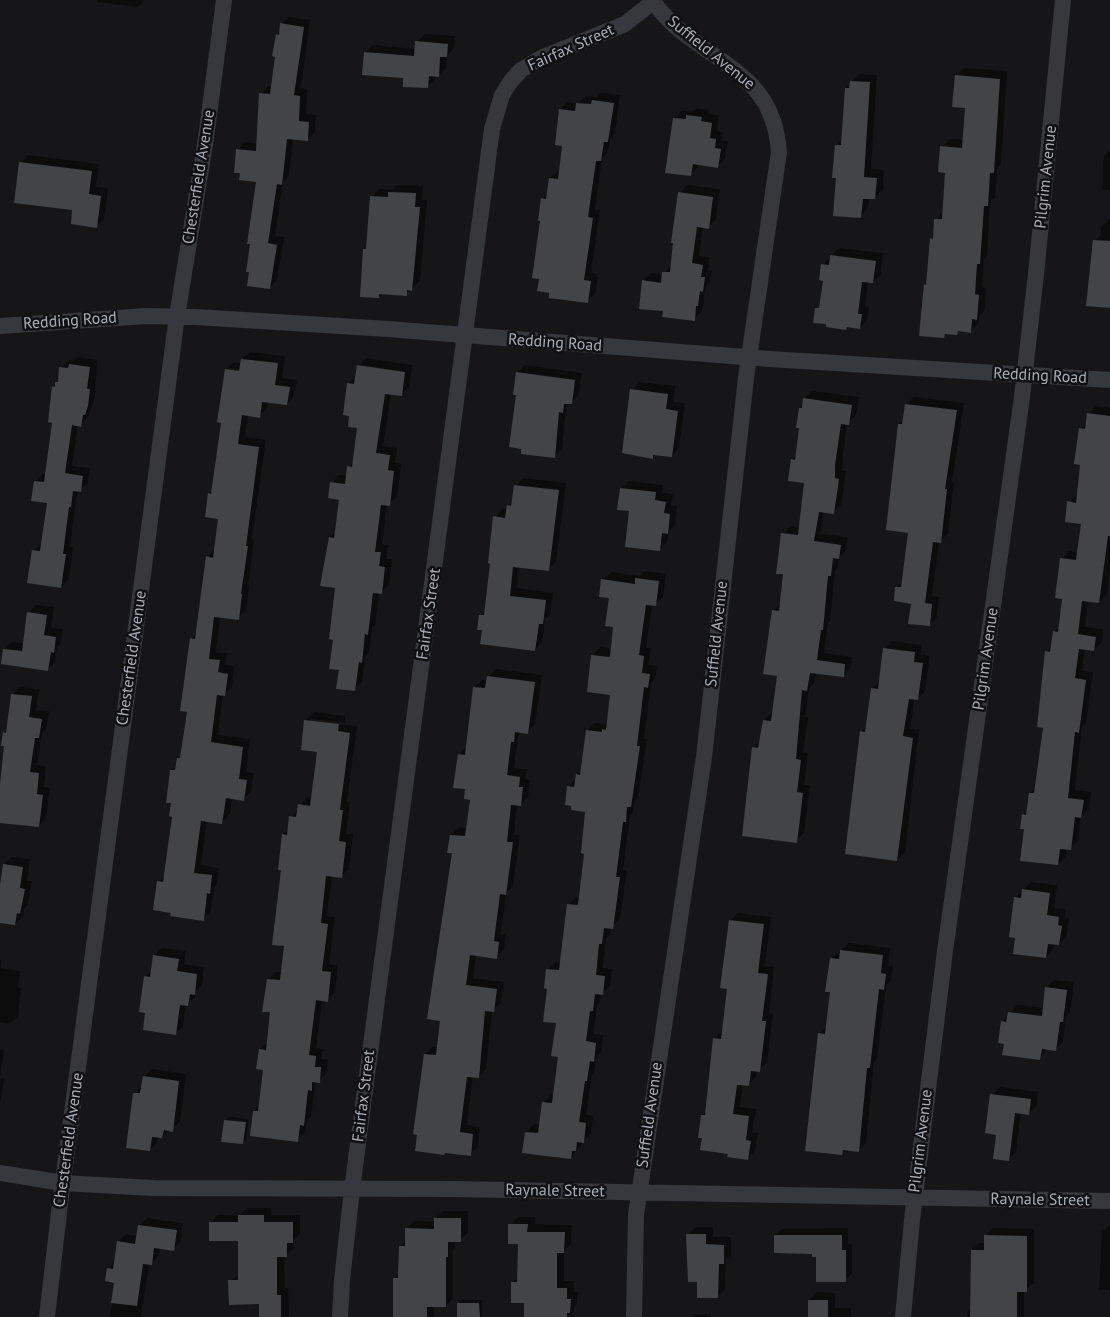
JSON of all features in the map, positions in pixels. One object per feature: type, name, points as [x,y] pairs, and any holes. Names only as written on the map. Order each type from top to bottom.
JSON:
[{"type":"street","name":"Chesterfield Avenue","points":[[47,1317],[177,316],[206,138],[225,0]]},
{"type":"street","name":"Pilgrim Avenue","points":[[903,1317],[914,1198],[945,951],[1024,375],[1063,0]]},
{"type":"street","name":"Fairfax Street","points":[[340,1317],[352,1189],[464,336],[497,106],[506,87],[521,70],[530,64],[625,24],[653,1]]},
{"type":"street","name":"Suffield Avenue","points":[[634,1317],[636,1215],[704,757],[750,358],[777,168],[778,138],[774,122],[760,93],[748,81],[683,33],[653,1]]},
{"type":"street","name":"Redding Road","points":[[0,326],[177,316],[388,329],[750,358],[1110,380]]},
{"type":"street","name":"Raynale Street","points":[[0,1173],[63,1183],[153,1188],[1110,1201]]},
{"type":"building","points":[[280,23],[304,27],[294,95],[300,96],[299,121],[309,122],[308,141],[287,139],[282,185],[277,184],[268,243],[277,245],[270,289],[247,286],[249,272],[246,272],[250,244],[247,244],[256,182],[239,180],[240,173],[234,173],[236,149],[256,151],[259,93],[270,94],[275,57],[272,56],[276,34],[279,35]]},
{"type":"building","points":[[415,41],[448,44],[447,57],[440,57],[439,77],[429,76],[428,88],[403,87],[403,78],[362,75],[364,52],[414,56]]},
{"type":"building","points":[[955,75],[1000,79],[994,173],[990,173],[988,206],[984,206],[980,264],[977,264],[975,294],[979,295],[977,320],[972,319],[971,333],[958,331],[957,335],[945,334],[944,338],[919,336],[930,238],[933,239],[934,219],[942,219],[945,173],[938,172],[940,146],[962,148],[965,108],[952,107]]},
{"type":"building","points":[[850,81],[870,82],[864,177],[877,178],[875,199],[863,199],[861,218],[833,216],[836,178],[832,178],[835,145],[841,145],[845,88],[849,88]]},
{"type":"building","points":[[592,100],[614,103],[608,142],[604,142],[601,161],[596,161],[588,217],[593,218],[584,280],[591,281],[588,303],[549,298],[549,293],[537,291],[539,279],[532,278],[541,198],[546,199],[549,178],[558,179],[562,146],[555,145],[559,109],[575,111],[576,103],[591,104]]},
{"type":"building","points":[[686,115],[702,117],[701,121],[712,123],[710,138],[716,139],[715,148],[721,149],[718,168],[693,164],[691,176],[665,173],[673,118],[686,119]]},
{"type":"building","points":[[19,162],[92,171],[89,194],[101,196],[97,228],[71,224],[72,210],[14,203]]},
{"type":"building","points":[[388,192],[416,193],[415,207],[420,207],[412,291],[407,290],[407,296],[379,294],[379,298],[360,297],[370,196],[388,197]]},
{"type":"building","points":[[678,192],[713,197],[709,229],[697,227],[692,263],[703,265],[701,277],[705,277],[703,292],[700,291],[698,306],[696,306],[695,321],[662,317],[663,311],[639,309],[642,280],[661,283],[662,272],[670,272],[673,243],[671,243]]},
{"type":"building","points":[[1093,240],[1110,241],[1110,308],[1086,306]]},
{"type":"building","points":[[830,255],[876,261],[873,283],[862,282],[858,314],[862,314],[860,329],[847,327],[846,330],[813,323],[815,308],[819,308],[823,281],[819,280],[821,264],[829,265]]},
{"type":"building","points":[[241,359],[278,363],[275,385],[290,387],[287,405],[262,402],[260,418],[242,415],[238,444],[259,447],[239,620],[214,617],[209,659],[220,660],[218,672],[228,674],[225,696],[217,695],[211,742],[243,747],[239,779],[247,780],[244,801],[226,798],[222,824],[201,821],[194,873],[212,875],[210,894],[207,893],[204,921],[170,916],[171,913],[153,910],[157,881],[163,882],[172,817],[169,816],[171,803],[166,803],[170,770],[175,770],[177,758],[180,758],[187,712],[180,711],[190,638],[195,639],[206,556],[213,558],[218,519],[205,517],[208,493],[211,494],[221,423],[217,422],[225,369],[239,371]]},
{"type":"building","points":[[69,364],[90,367],[87,389],[90,389],[88,406],[83,415],[81,427],[72,425],[65,473],[83,476],[81,492],[73,491],[71,507],[69,507],[61,588],[27,583],[32,550],[40,551],[47,503],[31,501],[34,481],[44,482],[52,423],[48,422],[52,386],[55,387],[55,382],[58,382],[59,367],[68,368]]},
{"type":"building","points":[[357,365],[405,372],[402,396],[385,394],[376,453],[390,455],[388,470],[394,471],[390,506],[381,505],[375,552],[381,552],[379,566],[385,567],[382,594],[373,593],[368,635],[365,634],[362,663],[359,662],[355,691],[336,689],[339,670],[329,669],[333,640],[329,639],[335,588],[320,586],[329,537],[334,538],[339,500],[328,498],[330,482],[345,484],[347,466],[352,467],[357,428],[348,427],[349,416],[343,415],[347,383],[354,384]]},
{"type":"building","points":[[516,372],[575,380],[572,404],[564,404],[563,413],[559,412],[555,458],[521,454],[521,449],[509,447],[516,395],[513,395]]},
{"type":"building","points":[[630,389],[668,394],[666,409],[678,411],[672,457],[653,455],[653,459],[622,453]]},
{"type":"building","points":[[803,398],[852,405],[849,425],[841,424],[835,465],[835,478],[839,479],[834,514],[819,512],[814,541],[841,545],[839,559],[833,558],[831,576],[828,576],[823,630],[821,630],[817,660],[845,664],[844,677],[810,673],[807,691],[802,690],[796,759],[801,760],[797,792],[803,793],[797,843],[742,836],[752,747],[758,748],[763,720],[771,721],[777,676],[763,674],[772,610],[779,611],[783,574],[776,574],[781,533],[798,535],[804,483],[788,481],[791,459],[795,460],[799,428],[796,428]]},
{"type":"building","points":[[905,404],[957,410],[945,489],[947,489],[941,543],[933,542],[925,603],[932,604],[930,626],[908,624],[911,604],[894,601],[895,587],[901,587],[908,533],[886,530],[898,424],[902,424]]},
{"type":"building","points":[[1087,413],[1110,416],[1110,536],[1108,536],[1099,603],[1082,601],[1078,634],[1096,637],[1094,651],[1079,649],[1075,678],[1086,680],[1079,733],[1075,732],[1068,798],[1084,800],[1081,818],[1075,817],[1071,850],[1060,849],[1058,865],[1020,861],[1024,829],[1020,829],[1022,814],[1026,815],[1029,793],[1034,793],[1043,728],[1037,727],[1045,651],[1050,652],[1053,631],[1058,632],[1062,599],[1055,598],[1060,558],[1076,560],[1081,524],[1065,522],[1067,501],[1076,503],[1080,465],[1074,464],[1079,428],[1085,429]]},
{"type":"building","points":[[514,485],[559,490],[549,571],[513,567],[510,596],[546,600],[543,624],[539,624],[535,651],[480,644],[482,630],[477,630],[479,615],[484,615],[493,516],[505,518],[507,505],[511,506]]},
{"type":"building","points":[[620,488],[656,492],[655,500],[666,502],[664,513],[670,514],[668,534],[662,533],[660,551],[625,547],[629,511],[617,510]]},
{"type":"building","points":[[635,578],[659,581],[656,606],[646,605],[639,655],[644,656],[642,673],[650,674],[648,688],[644,687],[637,746],[640,746],[631,807],[627,807],[626,822],[623,822],[616,877],[620,877],[613,929],[604,928],[602,944],[599,944],[596,975],[605,976],[603,995],[595,994],[593,1011],[590,1011],[586,1041],[596,1043],[594,1062],[590,1061],[587,1081],[585,1081],[579,1122],[586,1123],[584,1143],[577,1142],[576,1151],[572,1151],[571,1159],[522,1153],[525,1132],[538,1133],[542,1102],[552,1103],[558,1057],[551,1056],[556,1023],[543,1022],[547,989],[544,988],[546,969],[559,970],[567,904],[578,905],[584,854],[581,853],[585,812],[571,810],[571,806],[565,805],[567,786],[574,787],[576,774],[580,775],[586,730],[602,732],[602,729],[606,730],[610,695],[587,692],[591,655],[610,657],[613,627],[605,626],[609,598],[599,597],[601,579],[635,584]]},
{"type":"building","points":[[27,612],[47,615],[44,635],[56,637],[48,671],[1,664],[3,649],[22,651]]},
{"type":"building","points":[[883,648],[915,652],[914,662],[923,663],[918,700],[909,699],[903,736],[913,738],[897,861],[845,854],[860,731],[865,732],[871,688],[878,689]]},
{"type":"building","points":[[487,676],[535,682],[528,734],[515,732],[514,742],[511,742],[507,775],[520,777],[519,787],[523,787],[521,806],[511,805],[507,842],[513,842],[506,895],[500,894],[494,941],[499,942],[497,959],[470,955],[466,985],[497,989],[494,1012],[485,1011],[479,1078],[467,1077],[460,1132],[473,1134],[471,1156],[445,1153],[444,1155],[415,1151],[417,1135],[413,1134],[424,1054],[436,1055],[440,1021],[427,1019],[452,853],[447,853],[450,835],[465,836],[470,800],[464,799],[465,789],[453,788],[458,754],[465,755],[473,687],[485,688]]},
{"type":"building","points":[[11,694],[32,696],[29,717],[42,719],[39,738],[35,738],[30,772],[39,773],[37,794],[43,795],[39,827],[0,823],[0,784],[4,746],[1,746],[3,732],[6,733]]},
{"type":"building","points":[[304,720],[339,724],[338,731],[350,733],[340,810],[343,810],[339,841],[346,842],[342,878],[326,876],[321,923],[328,924],[322,971],[331,972],[328,1002],[316,1000],[309,1055],[316,1056],[315,1067],[321,1067],[320,1083],[312,1082],[312,1091],[308,1090],[304,1126],[300,1125],[298,1142],[250,1136],[253,1111],[258,1111],[263,1070],[256,1069],[259,1049],[266,1050],[270,1012],[262,1012],[267,979],[280,980],[284,946],[272,945],[281,870],[278,870],[282,834],[287,835],[289,816],[296,817],[298,804],[310,806],[317,752],[301,750]]},
{"type":"building","points":[[3,864],[23,867],[20,888],[25,889],[20,914],[17,913],[15,925],[0,923],[0,885]]},
{"type":"building","points":[[1022,889],[1050,893],[1047,915],[1059,917],[1058,925],[1062,926],[1059,945],[1048,944],[1046,958],[1013,954],[1015,938],[1009,937],[1014,897],[1021,898]]},
{"type":"building","points":[[729,920],[764,924],[758,973],[768,974],[762,1021],[766,1021],[760,1072],[751,1071],[749,1086],[737,1085],[733,1114],[749,1116],[746,1140],[751,1141],[748,1160],[700,1150],[702,1138],[698,1138],[701,1115],[705,1115],[713,1038],[721,1039],[727,989],[720,988]]},
{"type":"building","points":[[840,950],[883,955],[881,973],[886,974],[884,990],[879,989],[870,1068],[867,1068],[859,1152],[843,1150],[842,1155],[805,1151],[818,1033],[825,1034],[830,992],[825,992],[830,958],[839,959]]},
{"type":"building","points":[[153,955],[179,959],[177,971],[197,974],[195,995],[190,994],[188,1006],[180,1005],[176,1035],[143,1030],[145,1013],[139,1012],[144,976],[150,977]]},
{"type":"building","points":[[1045,987],[1067,990],[1056,1051],[1042,1049],[1040,1060],[1002,1055],[1004,1044],[998,1043],[1001,1021],[1006,1022],[1008,1012],[1042,1016]]},
{"type":"building","points":[[143,1076],[179,1081],[173,1132],[164,1130],[162,1138],[152,1137],[150,1151],[126,1148],[133,1093],[140,1093]]},
{"type":"building","points":[[990,1094],[1031,1099],[1029,1115],[1015,1113],[1009,1161],[993,1159],[996,1135],[985,1133]]},
{"type":"building","points":[[224,1120],[246,1122],[243,1144],[221,1142]]},
{"type":"building","points":[[238,1215],[264,1215],[264,1222],[293,1222],[293,1243],[287,1243],[287,1257],[277,1257],[277,1295],[281,1295],[281,1317],[259,1317],[259,1304],[229,1305],[228,1280],[238,1280],[238,1241],[209,1241],[209,1222],[238,1222]]},
{"type":"building","points":[[434,1218],[461,1218],[461,1242],[448,1242],[446,1307],[427,1307],[427,1317],[393,1317],[393,1278],[398,1278],[399,1246],[405,1246],[405,1228],[434,1229]]},
{"type":"building","points":[[508,1224],[528,1224],[527,1232],[565,1232],[564,1253],[557,1253],[557,1288],[567,1288],[567,1299],[571,1299],[570,1313],[567,1313],[567,1317],[524,1317],[524,1303],[511,1303],[511,1282],[517,1282],[518,1244],[508,1244]]},
{"type":"building","points":[[138,1225],[177,1230],[174,1251],[154,1248],[152,1265],[143,1264],[137,1306],[111,1303],[114,1283],[105,1281],[107,1268],[113,1269],[117,1241],[135,1244]]},
{"type":"building","points":[[686,1234],[706,1234],[706,1244],[724,1245],[724,1264],[719,1264],[718,1298],[697,1298],[697,1282],[688,1282]]},
{"type":"building","points":[[774,1235],[842,1235],[842,1250],[846,1250],[846,1282],[816,1282],[816,1257],[812,1257],[812,1254],[774,1253]]},
{"type":"building","points":[[984,1235],[1027,1236],[1027,1292],[1017,1292],[1017,1317],[970,1317],[971,1250],[984,1250]]},
{"type":"building","points":[[808,1300],[828,1300],[828,1317],[808,1317]]},
{"type":"building","points":[[457,1303],[479,1303],[480,1317],[457,1317]]}]
